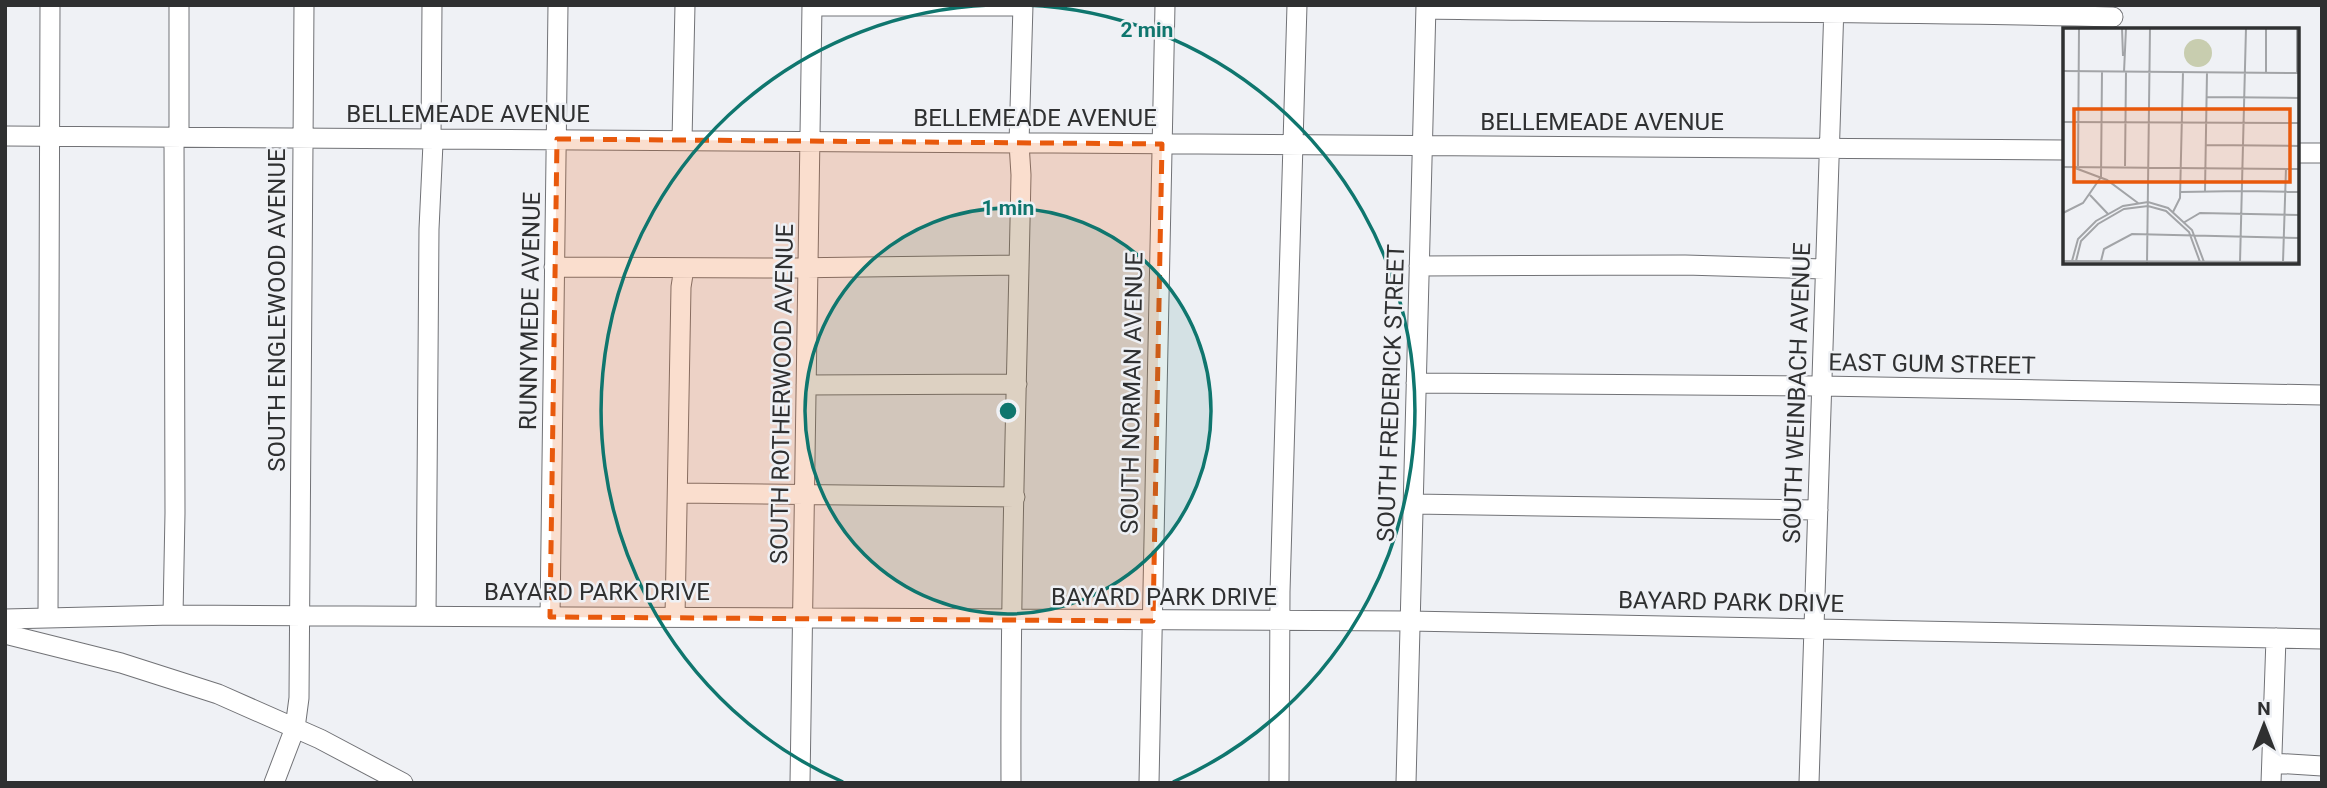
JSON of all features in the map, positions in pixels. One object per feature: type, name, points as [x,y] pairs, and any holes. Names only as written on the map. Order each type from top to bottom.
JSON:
[{"type":"street","points":[[48,617],[50,5]]},
{"type":"street","points":[[173,615],[179,5]]},
{"type":"street","name":"SOUTH ENGLEWOOD AVENUE","points":[[274,783],[295,728],[299,698],[303,5]]},
{"type":"street","points":[[426,616],[429,229],[433,143],[432,5]]},
{"type":"street","name":"RUNNYMEDE AVENUE","points":[[550,617],[558,5]]},
{"type":"street","points":[[682,140],[685,5]]},
{"type":"street","points":[[812,6],[1023,5],[1015,497],[1010,621],[1011,783]]},
{"type":"street","name":"SOUTH NORMAN AVENUE","points":[[1149,783],[1165,5]]},
{"type":"street","points":[[1279,783],[1297,5]]},
{"type":"street","name":"SOUTH ROTHERWOOD AVENUE","points":[[800,783],[812,6]]},
{"type":"street","points":[[1426,7],[1834,9],[2113,17]]},
{"type":"street","name":"SOUTH FREDERICK STREET","points":[[1406,783],[1426,7]]},
{"type":"street","name":"SOUTH WEINBACH AVENUE","points":[[1809,783],[1834,9]]},
{"type":"street","name":"BELLEMEADE AVENUE","points":[[5,136],[2063,150]]},
{"type":"street","points":[[2299,153],[2322,153]]},
{"type":"street","points":[[554,267],[1019,265]]},
{"type":"street","points":[[1419,266],[1685,265],[1825,268]]},
{"type":"street","points":[[676,617],[681,287],[684,268]]},
{"type":"street","name":"EAST GUM STREET","points":[[1416,383],[1821,386],[2322,395]]},
{"type":"street","points":[[806,385],[1017,384]]},
{"type":"street","points":[[677,493],[1015,497]]},
{"type":"street","points":[[1413,504],[1818,510]]},
{"type":"street","name":"BAYARD PARK DRIVE","points":[[5,619],[173,615],[1409,621],[2322,639]]},
{"type":"street","points":[[5,634],[121,663],[218,694],[361,759],[402,783]]},
{"type":"street","points":[[2271,783],[2276,638]]},
{"type":"street","points":[[2272,763],[2322,766]]},
{"type":"highlighted area","points":[[557,139],[1162,144],[1153,621],[550,617]]}]
